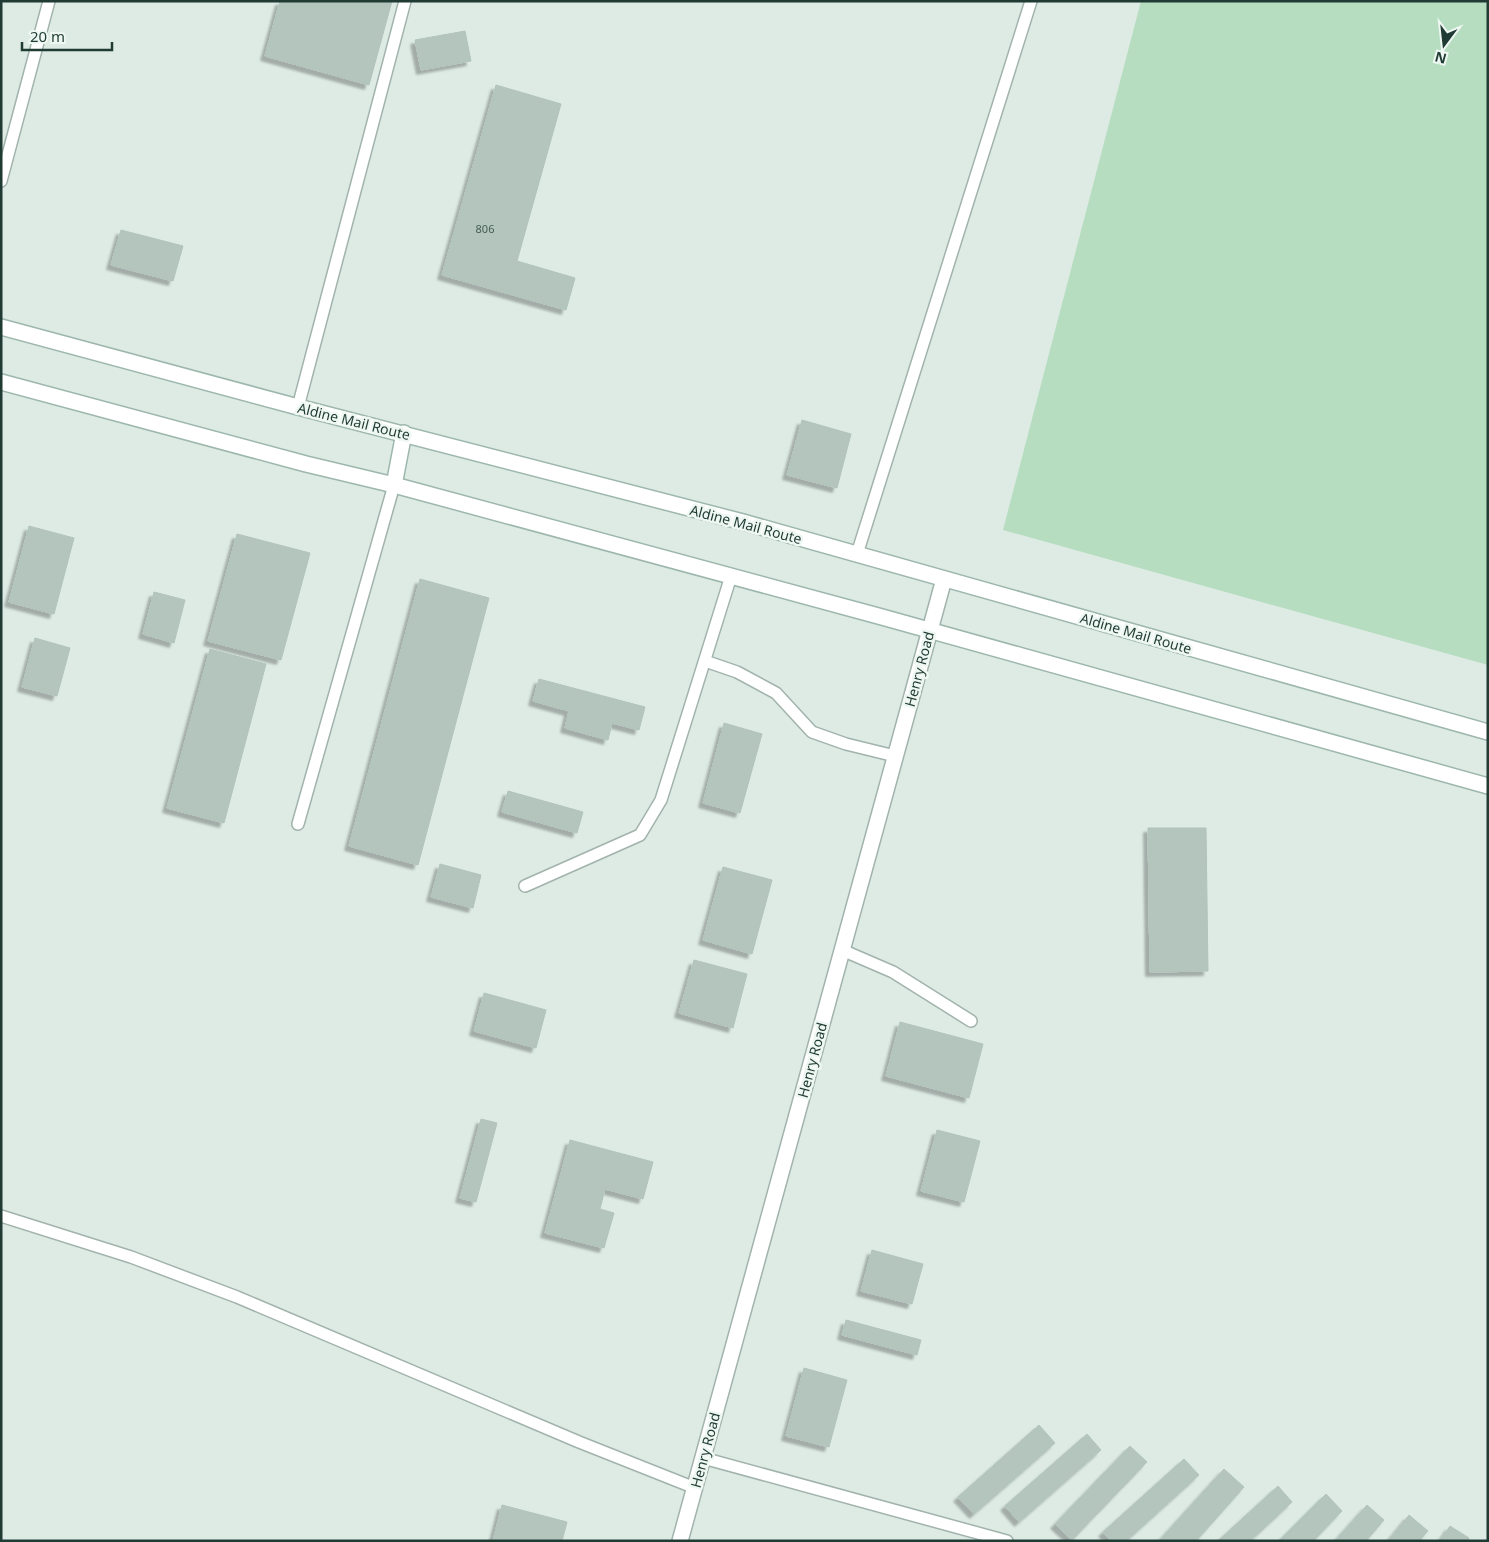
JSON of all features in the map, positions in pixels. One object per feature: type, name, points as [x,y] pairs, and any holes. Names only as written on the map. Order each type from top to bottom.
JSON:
[{"type":"main road","name":"Aldine Mail Route","points":[[1,327],[298,407],[743,522],[1488,732]]},
{"type":"main road","points":[[1,382],[731,576],[1488,786]]},
{"type":"main road","points":[[394,485],[404,433]]},
{"type":"main road","name":"Henry Road","points":[[680,1541],[944,578]]},
{"type":"lane","points":[[1,181],[49,1]]},
{"type":"lane","points":[[298,407],[405,1]]},
{"type":"lane","points":[[857,554],[1031,1]]},
{"type":"lane","points":[[298,824],[394,485]]},
{"type":"lane","points":[[525,886],[640,836],[662,800],[731,576]]},
{"type":"lane","points":[[705,661],[737,672],[776,693],[812,732],[846,744],[895,756]]},
{"type":"lane","points":[[842,950],[893,972],[971,1021]]},
{"type":"lane","points":[[1,1216],[131,1257],[237,1297],[579,1442],[695,1488]]},
{"type":"lane","points":[[703,1458],[1008,1541]]},
{"type":"green space","points":[[1141,1],[1488,1],[1488,665],[1003,530]]},
{"type":"building","points":[[280,1],[392,1],[369,85],[265,56]]},
{"type":"building","points":[[465,31],[471,61],[421,70],[415,40]]},
{"type":"building","points":[[496,85],[561,104],[517,261],[575,278],[566,310],[442,275]]},
{"type":"building","points":[[121,230],[183,246],[173,281],[111,265]]},
{"type":"building","points":[[802,420],[851,434],[837,488],[787,475]]},
{"type":"building","points":[[29,526],[74,538],[54,614],[9,602]]},
{"type":"building","points":[[237,534],[310,553],[281,660],[208,641]]},
{"type":"building","points":[[420,579],[489,598],[418,865],[349,846]]},
{"type":"building","points":[[154,592],[185,600],[174,643],[143,634]]},
{"type":"building","points":[[35,638],[70,648],[57,696],[22,687]]},
{"type":"building","points":[[210,649],[266,664],[224,823],[167,808]]},
{"type":"building","points":[[539,679],[645,707],[639,730],[612,723],[608,740],[565,728],[569,711],[533,701]]},
{"type":"building","points":[[724,723],[762,734],[740,813],[703,803]]},
{"type":"building","points":[[508,791],[583,812],[577,833],[502,812]]},
{"type":"building","points":[[1148,828],[1206,828],[1208,971],[1150,972]]},
{"type":"building","points":[[440,864],[481,875],[473,908],[431,897]]},
{"type":"building","points":[[723,867],[772,880],[752,954],[703,940]]},
{"type":"building","points":[[694,960],[747,974],[733,1028],[679,1013]]},
{"type":"building","points":[[484,993],[546,1010],[536,1048],[474,1031]]},
{"type":"building","points":[[900,1022],[983,1044],[969,1098],[886,1076]]},
{"type":"building","points":[[481,1119],[497,1123],[476,1202],[460,1198]]},
{"type":"building","points":[[937,1130],[980,1141],[964,1202],[921,1191]]},
{"type":"building","points":[[570,1140],[653,1162],[643,1199],[605,1189],[600,1209],[614,1213],[604,1248],[545,1233]]},
{"type":"building","points":[[872,1250],[923,1264],[912,1304],[861,1291]]},
{"type":"building","points":[[846,1320],[921,1340],[917,1355],[842,1335]]},
{"type":"building","points":[[804,1368],[847,1380],[829,1447],[786,1436]]},
{"type":"building","points":[[1039,1425],[1055,1443],[974,1514],[958,1497]]},
{"type":"building","points":[[1087,1434],[1101,1450],[1019,1522],[1005,1506]]},
{"type":"building","points":[[1130,1446],[1147,1462],[1072,1540],[1055,1524]]},
{"type":"building","points":[[1184,1459],[1199,1475],[1126,1541],[1111,1541],[1103,1532]]},
{"type":"building","points":[[1224,1469],[1244,1487],[1196,1541],[1159,1541]]},
{"type":"building","points":[[1278,1486],[1292,1502],[1250,1541],[1218,1541]]},
{"type":"building","points":[[1326,1494],[1342,1511],[1313,1541],[1279,1541]]},
{"type":"building","points":[[502,1505],[567,1522],[562,1541],[493,1541]]},
{"type":"building","points":[[1367,1505],[1384,1520],[1366,1541],[1335,1541]]},
{"type":"building","points":[[1409,1515],[1428,1531],[1419,1541],[1388,1541]]},
{"type":"building","points":[[1450,1526],[1469,1538],[1468,1541],[1440,1541]]}]
